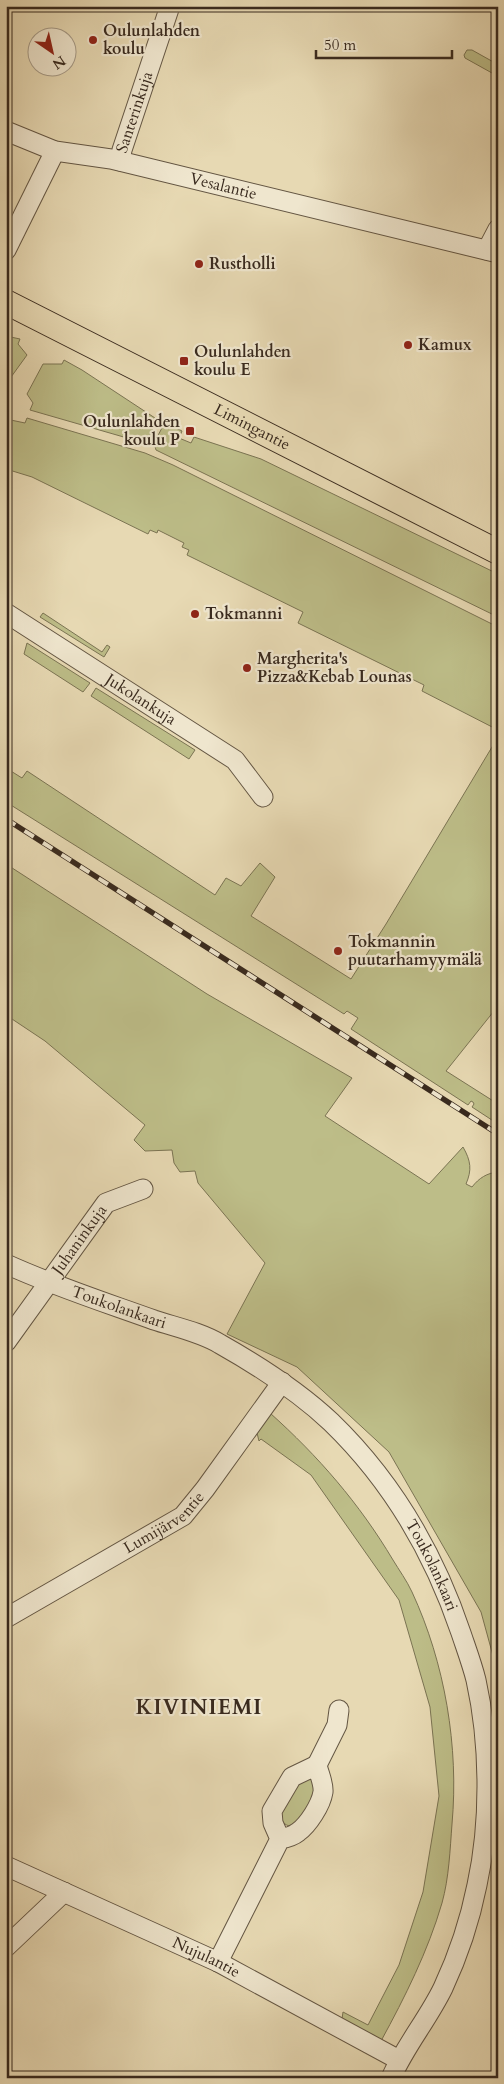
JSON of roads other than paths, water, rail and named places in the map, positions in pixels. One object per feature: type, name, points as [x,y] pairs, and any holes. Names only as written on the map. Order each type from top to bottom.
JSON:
[{"type":"main road","name":"Limingantie","points":[[6,302],[498,552]]},
{"type":"street","name":"Santerinkuja","points":[[120,161],[170,6]]},
{"type":"street","name":"Vesalantie","points":[[6,131],[54,150],[120,161],[492,251]]},
{"type":"street","points":[[6,250],[54,150]]},
{"type":"street","points":[[492,251],[498,229]]},
{"type":"street","name":"Jukolankuja","points":[[6,613],[235,760],[263,797]]},
{"type":"street","name":"Juhaninkuja","points":[[6,1342],[106,1203],[143,1189]]},
{"type":"street","name":"Toukolankaari","points":[[6,1264],[48,1283],[217,1342],[282,1382],[330,1422],[374,1468],[405,1512],[430,1555],[447,1594],[476,1678],[483,1726],[487,1782],[484,1838],[478,1885],[464,1933],[442,1989],[399,2060],[391,2078]]},
{"type":"street","name":"Lumijärventie","points":[[6,1618],[183,1516],[205,1489],[282,1382]]},
{"type":"street","points":[[280,1839],[273,1823],[272,1811],[292,1776],[317,1766],[337,1725],[339,1710]]},
{"type":"street","points":[[280,1839],[290,1837],[304,1828],[316,1808],[323,1786],[317,1766]]},
{"type":"street","points":[[218,1962],[280,1839]]},
{"type":"street","name":"Nujulantie","points":[[6,1866],[218,1962],[399,2060]]},
{"type":"street","points":[[6,1947],[64,1892]]},
{"type":"railway","points":[[6,819],[498,1134]]},
{"type":"place","name":"Oulunlahden koulu","points":[[93,40]]},
{"type":"place","name":"Rustholli","points":[[199,264]]},
{"type":"place","name":"Kamux","points":[[408,345]]},
{"type":"place","name":"Oulunlahden koulu E","points":[[184,361]]},
{"type":"place","name":"Oulunlahden koulu P","points":[[190,431]]},
{"type":"place","name":"Tokmanni","points":[[195,614]]},
{"type":"place","name":"Margherita's Pizza&Kebab Lounas","points":[[247,668]]},
{"type":"place","name":"Tokmannin puutarhamyymälä","points":[[338,951]]},
{"type":"district","name":"KIVINIEMI","points":[[199,1707]]}]
